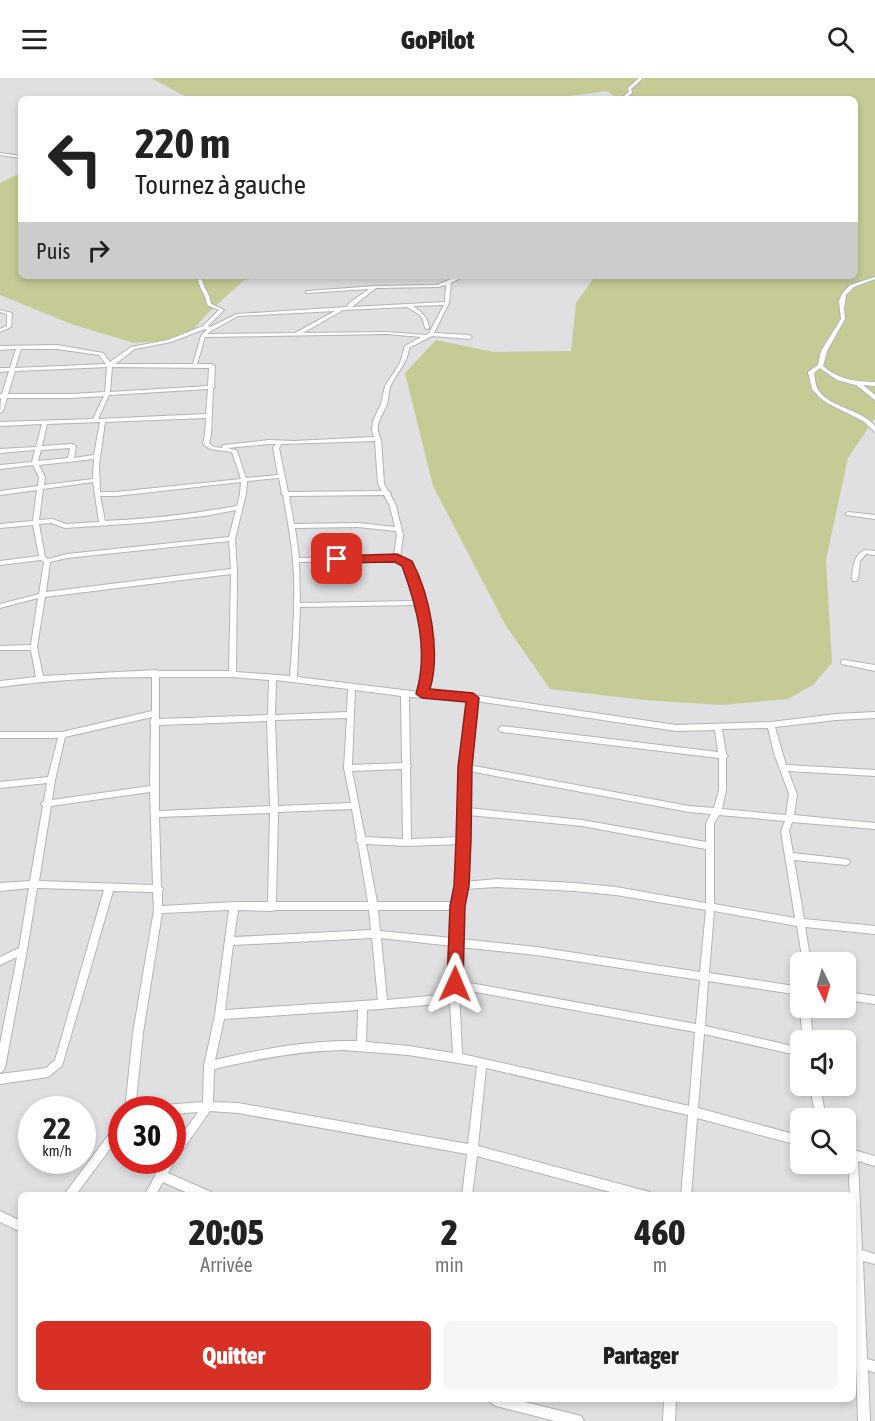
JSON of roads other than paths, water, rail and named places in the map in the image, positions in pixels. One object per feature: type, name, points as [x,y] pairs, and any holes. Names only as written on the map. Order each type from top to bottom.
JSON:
[{"type":"street","points":[[626,96],[631,92],[629,89],[632,85],[641,78]]},
{"type":"street","points":[[0,154],[18,157]]},
{"type":"street","points":[[874,427],[854,414],[840,409],[816,391],[811,372],[820,366],[824,351],[843,319],[840,303],[844,292],[855,283],[875,278]]},
{"type":"street","points":[[308,292],[375,287],[438,286],[456,279]]},
{"type":"street","points":[[195,364],[203,336],[222,310],[209,305],[209,299],[202,289],[201,280]]},
{"type":"street","points":[[397,558],[400,535],[388,493],[383,489],[378,439],[375,435],[374,424],[384,404],[387,387],[404,361],[406,347],[436,324],[447,303],[449,282]]},
{"type":"street","points":[[295,335],[345,309],[375,287]]},
{"type":"street","points":[[110,365],[133,348],[169,342],[237,315],[447,303]]},
{"type":"street","points":[[407,305],[419,310],[426,320],[426,333]]},
{"type":"street","points":[[0,311],[10,313],[9,327],[0,330]]},
{"type":"street","points":[[203,336],[426,333],[469,337]]},
{"type":"street","points":[[0,411],[19,347]]},
{"type":"street","points":[[0,348],[57,347],[98,352],[107,359],[110,365],[107,394],[99,420],[95,480],[102,523]]},
{"type":"street","points":[[0,370],[110,365],[195,364],[212,366],[206,444],[212,448],[269,442],[378,439]]},
{"type":"street","points":[[820,366],[836,379],[858,384],[875,384]]},
{"type":"street","points":[[858,384],[875,398]]},
{"type":"street","points":[[3,396],[107,394],[212,387]]},
{"type":"street","points":[[0,424],[209,416]]},
{"type":"street","points":[[40,679],[34,647],[43,595],[44,560],[36,522],[42,487],[41,472],[35,463],[45,422]]},
{"type":"street","points":[[280,443],[276,448],[292,526],[296,560],[298,605],[293,679]]},
{"type":"street","points":[[0,451],[73,446],[71,460]]},
{"type":"street","points":[[219,448],[234,451],[244,480],[243,494],[232,539],[234,571],[232,674]]},
{"type":"street","points":[[0,467],[96,457]]},
{"type":"street","points":[[97,494],[116,494],[281,476]]},
{"type":"street","points":[[0,493],[95,480]]},
{"type":"street","points":[[284,494],[388,493]]},
{"type":"street","points":[[0,526],[55,521],[64,526],[204,514],[239,508]]},
{"type":"street","points":[[848,514],[875,517]]},
{"type":"street","points":[[292,526],[358,525],[397,529]]},
{"type":"street","points":[[0,563],[232,539]]},
{"type":"street","points":[[855,579],[857,561],[864,552],[875,552]]},
{"type":"street","points":[[296,560],[397,558],[407,564],[420,603],[429,642],[427,678],[422,694]]},
{"type":"street","points":[[0,606],[43,595],[234,571]]},
{"type":"street","points":[[298,605],[420,603]]},
{"type":"street","points":[[0,648],[34,647]]},
{"type":"street","points":[[844,663],[875,668]]},
{"type":"street","points":[[131,1096],[138,1032],[158,910],[154,788],[156,674]]},
{"type":"street","points":[[0,684],[40,679],[156,674],[232,674],[293,679],[405,694],[473,698],[676,728],[771,725],[875,715]]},
{"type":"street","points":[[272,907],[274,809],[271,719],[273,679]]},
{"type":"street","points":[[352,687],[348,768],[373,904],[383,1003]]},
{"type":"street","points":[[405,694],[407,843]]},
{"type":"street","points":[[458,1058],[454,998],[457,906],[461,886],[464,840],[465,767],[473,698]]},
{"type":"street","points":[[0,735],[62,735],[155,713]]},
{"type":"street","points":[[154,723],[351,715]]},
{"type":"street","points":[[771,725],[793,794],[790,817],[785,831],[806,952]]},
{"type":"street","points":[[686,1192],[710,907],[710,823],[718,813],[724,756],[718,728]]},
{"type":"street","points":[[502,729],[724,756]]},
{"type":"street","points":[[0,1068],[23,950],[45,804],[62,735]]},
{"type":"street","points":[[348,768],[407,766]]},
{"type":"street","points":[[465,767],[718,813],[790,817],[832,824],[875,826]]},
{"type":"street","points":[[783,768],[875,772]]},
{"type":"street","points":[[0,785],[51,780]]},
{"type":"street","points":[[45,804],[154,788]]},
{"type":"street","points":[[156,814],[354,806]]},
{"type":"street","points":[[463,811],[582,823],[709,846]]},
{"type":"street","points":[[360,840],[407,843],[464,840]]},
{"type":"street","points":[[790,856],[846,862]]},
{"type":"street","points":[[461,886],[497,883],[575,887],[802,923],[875,930]]},
{"type":"street","points":[[0,887],[34,884],[109,889],[159,889]]},
{"type":"street","points":[[0,1079],[48,1072],[59,1063],[109,889]]},
{"type":"street","points":[[158,910],[234,906],[373,904],[457,906]]},
{"type":"street","points":[[186,1137],[208,1106],[209,1066],[220,1015],[234,906]]},
{"type":"street","points":[[231,941],[376,934],[456,942],[703,975],[790,989]]},
{"type":"street","points":[[0,961],[23,950]]},
{"type":"street","points":[[455,984],[701,1029],[790,1049]]},
{"type":"street","points":[[856,997],[875,1000]]},
{"type":"street","points":[[220,1015],[454,998]]},
{"type":"street","points":[[361,1046],[363,1006]]},
{"type":"street","points":[[209,1066],[244,1057],[317,1048],[361,1046],[482,1063],[695,1110],[790,1138]]},
{"type":"street","points":[[468,1192],[482,1063]]},
{"type":"street","points":[[186,1108],[208,1106],[238,1108],[473,1150],[631,1192]]},
{"type":"street","points":[[71,1192],[108,1143]]},
{"type":"street","points":[[856,1156],[875,1161]]},
{"type":"street","points":[[850,1174],[851,1192]]},
{"type":"street","points":[[151,1192],[160,1175],[198,1192]]},
{"type":"street","points":[[0,1216],[18,1225]]},
{"type":"street","points":[[856,1254],[875,1259]]},
{"type":"street","points":[[856,1290],[858,1361],[864,1421]]},
{"type":"street","points":[[858,1361],[875,1367]]},
{"type":"street","points":[[504,1402],[578,1421]]},
{"type":"street","points":[[669,1421],[670,1402]]}]
